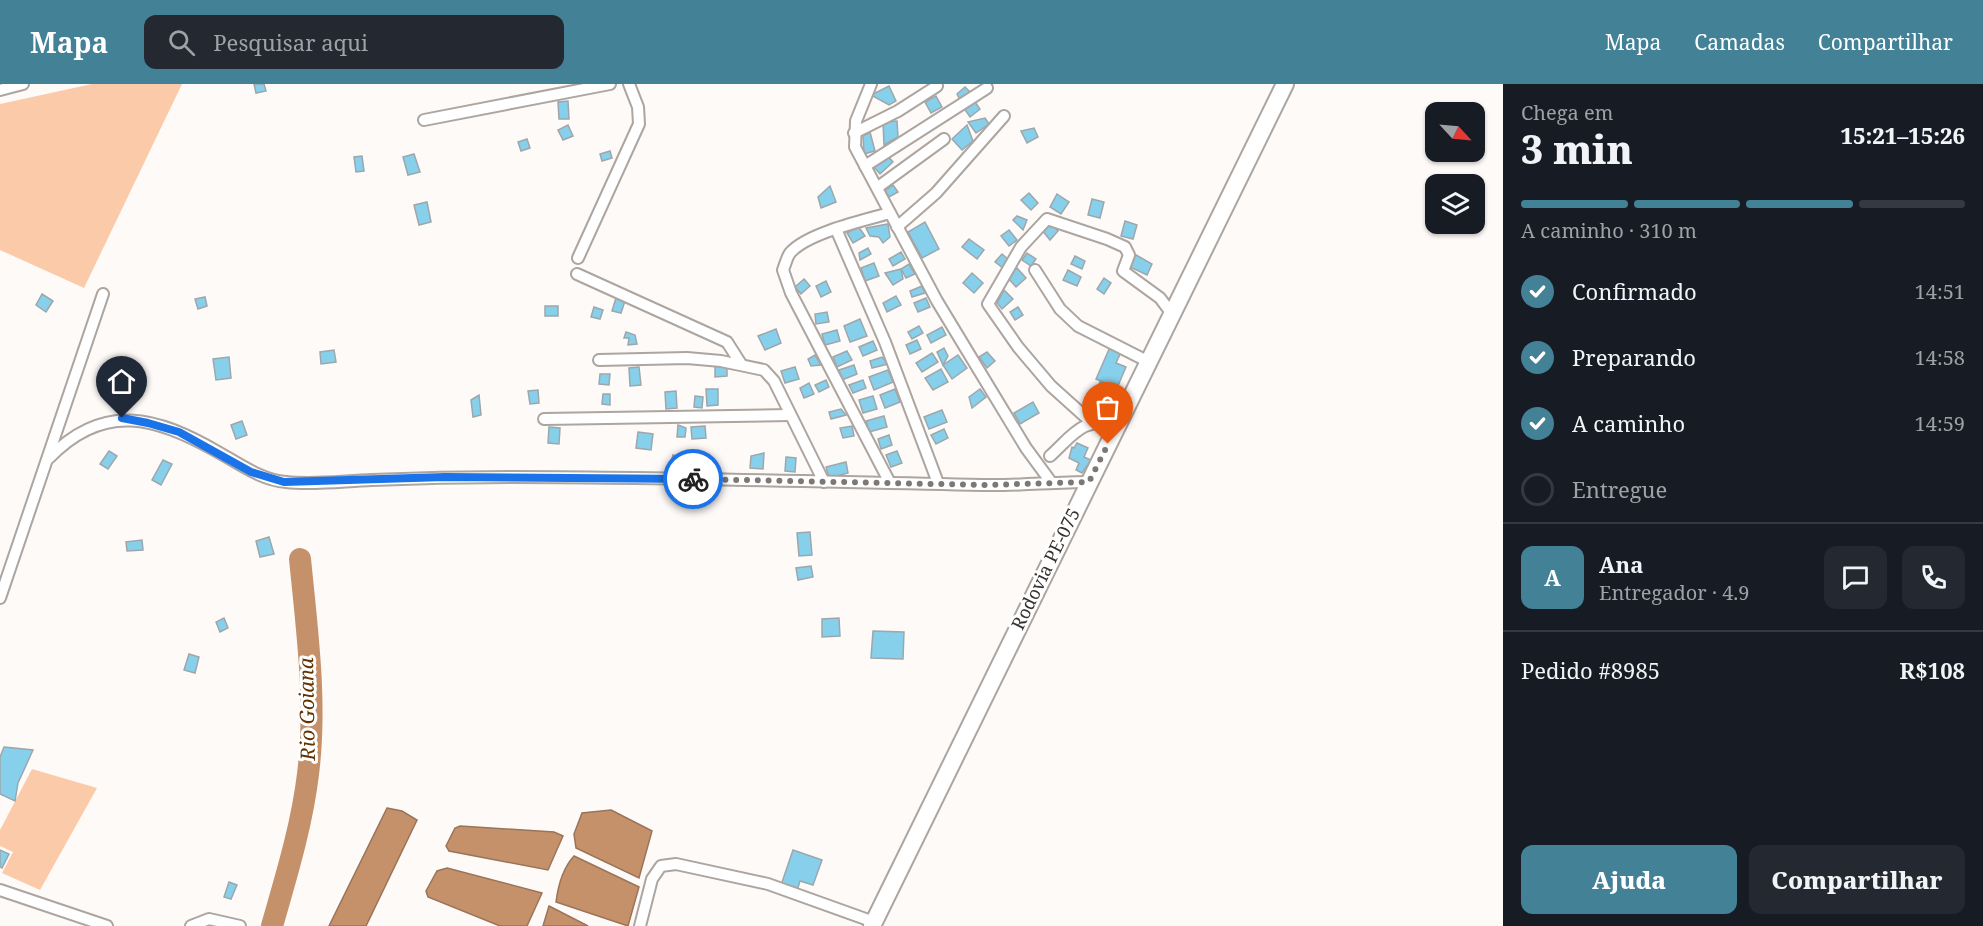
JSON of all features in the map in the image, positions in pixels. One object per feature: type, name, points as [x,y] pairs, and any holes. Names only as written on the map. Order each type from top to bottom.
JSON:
[{"type":"main road","name":"Rodovia PE-075","points":[[873,924],[1285,84]]},
{"type":"street","points":[[0,90],[19,84]]},
{"type":"street","points":[[424,120],[610,84]]},
{"type":"street","points":[[578,258],[639,124],[638,107],[629,84]]},
{"type":"street","points":[[871,84],[854,133],[855,147],[937,302],[1026,448],[1051,482]]},
{"type":"street","points":[[854,133],[898,111],[937,86]]},
{"type":"street","points":[[865,165],[987,88]]},
{"type":"street","points":[[897,227],[936,193],[1004,116]]},
{"type":"street","points":[[878,188],[944,139]]},
{"type":"street","points":[[890,213],[836,229],[801,244],[789,254],[783,270],[783,277],[890,483]]},
{"type":"street","points":[[1091,422],[1051,386],[1018,347],[988,304],[1022,247],[1047,219],[1107,238],[1125,247],[1129,255],[1123,271],[1160,298],[1172,314]]},
{"type":"street","points":[[836,229],[885,342],[938,483]]},
{"type":"street","points":[[1035,270],[1060,309],[1078,326],[1149,362]]},
{"type":"street","points":[[578,274],[727,342],[741,364]]},
{"type":"street","points":[[0,598],[103,294]]},
{"type":"street","points":[[599,360],[687,358],[741,364],[764,370],[769,374],[824,482]]},
{"type":"street","points":[[544,419],[790,415]]},
{"type":"street","points":[[49,458],[58,448],[87,430],[104,421],[122,418],[179,432],[251,472],[284,482],[445,477],[601,477],[985,485],[1089,482]]},
{"type":"street","points":[[1050,456],[1091,422],[1104,421],[1117,426]]},
{"type":"street","points":[[640,926],[654,874],[661,866],[676,864],[768,884],[873,924]]},
{"type":"street","points":[[0,890],[107,926]]},
{"type":"street","points":[[191,926],[209,919],[240,926]]},
{"type":"shaded area","points":[[92,84],[182,84],[84,288],[0,250],[0,104]]},
{"type":"shaded area","points":[[32,769],[97,788],[40,890],[2,873],[13,852],[0,846],[0,830]]},
{"type":"shaded area","points":[[387,808],[402,811],[417,820],[366,926],[329,926]]},
{"type":"shaded area","points":[[611,810],[652,831],[639,878],[576,848],[574,834],[582,813]]},
{"type":"shaded area","points":[[460,826],[554,832],[563,836],[548,870],[449,851],[446,846],[455,828]]},
{"type":"shaded area","points":[[574,856],[639,887],[628,926],[556,902],[562,878]]},
{"type":"shaded area","points":[[447,868],[542,893],[527,926],[500,926],[428,897],[426,891],[437,871]]},
{"type":"shaded area","points":[[549,906],[588,926],[543,926]]},
{"type":"building","points":[[254,84],[264,84],[266,91],[256,93]]},
{"type":"building","points":[[889,86],[896,101],[889,105],[871,95]]},
{"type":"building","points":[[965,87],[971,93],[961,102],[957,94]]},
{"type":"building","points":[[936,96],[942,107],[931,113],[925,102]]},
{"type":"building","points":[[973,99],[980,109],[970,117],[963,107]]},
{"type":"building","points":[[568,101],[569,119],[559,119],[558,102]]},
{"type":"building","points":[[985,118],[989,124],[976,133],[968,122]]},
{"type":"building","points":[[897,121],[898,137],[884,145],[883,122]]},
{"type":"building","points":[[568,125],[573,136],[563,140],[558,130]]},
{"type":"building","points":[[967,125],[973,141],[962,150],[952,139]]},
{"type":"building","points":[[1034,128],[1038,137],[1027,143],[1021,131]]},
{"type":"building","points":[[870,132],[875,151],[864,154],[863,136]]},
{"type":"building","points":[[527,139],[530,148],[521,151],[518,142]]},
{"type":"building","points":[[610,151],[612,158],[602,161],[600,154]]},
{"type":"building","points":[[414,154],[420,172],[408,175],[403,157]]},
{"type":"building","points":[[886,154],[893,162],[880,174],[873,166]]},
{"type":"building","points":[[362,156],[364,171],[356,172],[354,157]]},
{"type":"building","points":[[893,185],[898,192],[889,197],[885,191]]},
{"type":"building","points":[[830,186],[836,202],[821,208],[818,197]]},
{"type":"building","points":[[1029,193],[1038,203],[1031,210],[1021,200]]},
{"type":"building","points":[[1057,194],[1069,202],[1061,214],[1050,207]]},
{"type":"building","points":[[1092,199],[1104,202],[1100,218],[1088,215]]},
{"type":"building","points":[[427,202],[431,222],[419,225],[414,205]]},
{"type":"building","points":[[1017,216],[1027,220],[1023,230],[1013,220]]},
{"type":"building","points":[[1125,221],[1137,225],[1133,239],[1121,236]]},
{"type":"building","points":[[925,222],[939,249],[922,258],[908,232]]},
{"type":"building","points":[[1051,222],[1058,231],[1050,240],[1042,230]]},
{"type":"building","points":[[888,224],[890,237],[883,243],[879,237],[870,236],[866,228]]},
{"type":"building","points":[[858,226],[865,236],[853,243],[847,233]]},
{"type":"building","points":[[1009,230],[1017,240],[1009,246],[1001,236]]},
{"type":"building","points":[[969,239],[984,250],[977,259],[962,247]]},
{"type":"building","points":[[868,248],[871,254],[860,260],[859,253]]},
{"type":"building","points":[[901,252],[905,259],[893,266],[889,259]]},
{"type":"building","points":[[1027,253],[1036,259],[1031,266],[1022,260]]},
{"type":"building","points":[[1002,254],[1009,260],[1003,268],[995,262]]},
{"type":"building","points":[[1136,255],[1152,264],[1147,275],[1130,267]]},
{"type":"building","points":[[1075,256],[1085,261],[1082,269],[1071,264]]},
{"type":"building","points":[[874,263],[879,276],[865,281],[861,268]]},
{"type":"building","points":[[909,264],[915,274],[906,278],[901,269]]},
{"type":"building","points":[[1017,268],[1026,278],[1016,287],[1007,277]]},
{"type":"building","points":[[901,269],[903,279],[893,285],[885,273]]},
{"type":"building","points":[[1068,270],[1081,277],[1077,286],[1063,280]]},
{"type":"building","points":[[972,273],[983,283],[974,293],[963,283]]},
{"type":"building","points":[[1104,278],[1111,283],[1104,294],[1097,289]]},
{"type":"building","points":[[804,279],[810,286],[801,294],[795,287]]},
{"type":"building","points":[[826,281],[831,292],[821,297],[816,286]]},
{"type":"building","points":[[922,286],[925,293],[912,297],[910,291]]},
{"type":"building","points":[[1004,290],[1013,299],[1002,309],[997,303]]},
{"type":"building","points":[[42,294],[53,301],[46,312],[36,305]]},
{"type":"building","points":[[896,296],[901,305],[887,312],[883,303]]},
{"type":"building","points":[[205,297],[207,306],[198,309],[195,299]]},
{"type":"building","points":[[616,298],[625,301],[621,313],[612,311]]},
{"type":"building","points":[[926,298],[930,307],[918,312],[914,303]]},
{"type":"building","points":[[545,306],[558,306],[558,316],[545,316]]},
{"type":"building","points":[[594,307],[603,310],[600,319],[591,317]]},
{"type":"building","points":[[1018,307],[1023,315],[1015,320],[1010,312]]},
{"type":"building","points":[[827,312],[829,322],[816,324],[815,314]]},
{"type":"building","points":[[860,319],[867,336],[850,342],[844,326]]},
{"type":"building","points":[[919,326],[923,333],[912,339],[908,332]]},
{"type":"building","points":[[942,327],[946,335],[931,343],[927,335]]},
{"type":"building","points":[[776,329],[781,343],[765,350],[758,336]]},
{"type":"building","points":[[837,330],[840,341],[825,345],[822,334]]},
{"type":"building","points":[[626,332],[635,335],[637,344],[628,345],[629,338],[624,338]]},
{"type":"building","points":[[917,340],[921,349],[910,354],[906,345]]},
{"type":"building","points":[[873,341],[877,350],[863,356],[859,347]]},
{"type":"building","points":[[1110,347],[1121,352],[1116,363],[1126,367],[1117,388],[1096,379]]},
{"type":"building","points":[[944,348],[948,356],[943,365],[937,352]]},
{"type":"building","points":[[334,350],[336,362],[321,364],[320,352]]},
{"type":"building","points":[[847,351],[852,360],[837,367],[833,357]]},
{"type":"building","points":[[987,352],[995,361],[987,368],[979,357]]},
{"type":"building","points":[[932,353],[938,362],[922,372],[916,363]]},
{"type":"building","points":[[815,355],[821,365],[811,366],[808,359]]},
{"type":"building","points":[[958,355],[967,368],[952,379],[943,365]]},
{"type":"building","points":[[229,357],[231,378],[216,380],[213,359]]},
{"type":"building","points":[[882,357],[888,364],[872,368],[870,361]]},
{"type":"building","points":[[854,365],[857,374],[842,380],[839,370]]},
{"type":"building","points":[[715,366],[727,366],[727,376],[715,377]]},
{"type":"building","points":[[639,367],[641,385],[630,386],[629,368]]},
{"type":"building","points":[[795,367],[799,379],[785,383],[781,371]]},
{"type":"building","points":[[941,369],[948,382],[933,390],[925,378]]},
{"type":"building","points":[[888,370],[893,382],[874,390],[869,377]]},
{"type":"building","points":[[600,374],[610,374],[609,385],[599,384]]},
{"type":"building","points":[[826,380],[829,387],[819,392],[815,385]]},
{"type":"building","points":[[863,380],[866,388],[853,393],[849,385]]},
{"type":"building","points":[[1100,382],[1111,387],[1103,406],[1092,401]]},
{"type":"building","points":[[809,383],[814,394],[804,398],[800,388]]},
{"type":"building","points":[[706,389],[718,389],[718,405],[707,406]]},
{"type":"building","points":[[895,389],[900,402],[885,408],[880,395]]},
{"type":"building","points":[[980,389],[986,397],[972,408],[969,397]]},
{"type":"building","points":[[538,390],[539,403],[530,404],[528,391]]},
{"type":"building","points":[[676,391],[677,408],[666,409],[665,392]]},
{"type":"building","points":[[603,394],[610,394],[610,405],[602,404]]},
{"type":"building","points":[[479,395],[481,415],[473,417],[471,400]]},
{"type":"building","points":[[695,396],[703,397],[702,408],[694,407]]},
{"type":"building","points":[[873,396],[877,409],[863,413],[859,400]]},
{"type":"building","points":[[1033,402],[1039,413],[1020,424],[1014,413]]},
{"type":"building","points":[[841,409],[846,415],[831,419],[829,412]]},
{"type":"building","points":[[942,410],[947,422],[929,429],[924,417]]},
{"type":"building","points":[[884,416],[887,427],[869,432],[866,421]]},
{"type":"building","points":[[242,421],[247,435],[236,439],[231,425]]},
{"type":"building","points":[[678,425],[686,428],[685,437],[677,437]]},
{"type":"building","points":[[705,426],[706,438],[692,439],[691,427]]},
{"type":"building","points":[[852,426],[854,436],[843,438],[840,428]]},
{"type":"building","points":[[549,427],[560,428],[559,444],[548,443]]},
{"type":"building","points":[[944,429],[948,438],[936,444],[931,435]]},
{"type":"building","points":[[638,432],[653,434],[651,450],[636,448]]},
{"type":"building","points":[[889,435],[892,445],[881,449],[878,439]]},
{"type":"building","points":[[1077,443],[1088,448],[1084,457],[1091,460],[1082,473],[1076,470],[1079,463],[1069,458],[1072,447],[1074,448]]},
{"type":"building","points":[[109,451],[117,456],[108,469],[100,464]]},
{"type":"building","points":[[897,451],[902,463],[891,467],[886,455]]},
{"type":"building","points":[[764,453],[763,469],[750,468],[751,456]]},
{"type":"building","points":[[673,455],[682,457],[680,469],[670,467]]},
{"type":"building","points":[[786,457],[796,458],[795,472],[785,471]]},
{"type":"building","points":[[163,460],[172,464],[161,485],[152,480]]},
{"type":"building","points":[[846,462],[848,473],[829,478],[826,467]]},
{"type":"building","points":[[810,532],[812,555],[799,556],[797,533]]},
{"type":"building","points":[[269,537],[274,554],[260,557],[256,541]]},
{"type":"building","points":[[142,540],[143,550],[127,551],[126,542]]},
{"type":"building","points":[[811,566],[813,577],[798,580],[796,568]]},
{"type":"building","points":[[224,618],[228,628],[220,632],[216,622]]},
{"type":"building","points":[[839,618],[840,636],[822,637],[822,619]]},
{"type":"building","points":[[873,631],[904,632],[903,659],[871,658]]},
{"type":"building","points":[[189,654],[199,657],[195,673],[184,670]]},
{"type":"building","points":[[4,747],[33,750],[18,783],[15,801],[0,794],[0,757]]},
{"type":"building","points":[[0,850],[9,854],[2,868],[0,867]]},
{"type":"building","points":[[793,850],[822,860],[813,885],[800,881],[796,894],[780,888]]},
{"type":"building","points":[[229,882],[237,885],[231,899],[224,897]]},
{"type":"waterway","name":"Rio Goiana","points":[[272,926],[302,812],[311,747],[310,666],[300,559]]},
{"type":"way so far","points":[[693,479],[985,485],[1089,482],[1108,444]]},
{"type":"route","points":[[122,418],[179,432],[251,472],[284,482],[445,477],[693,479]]}]
